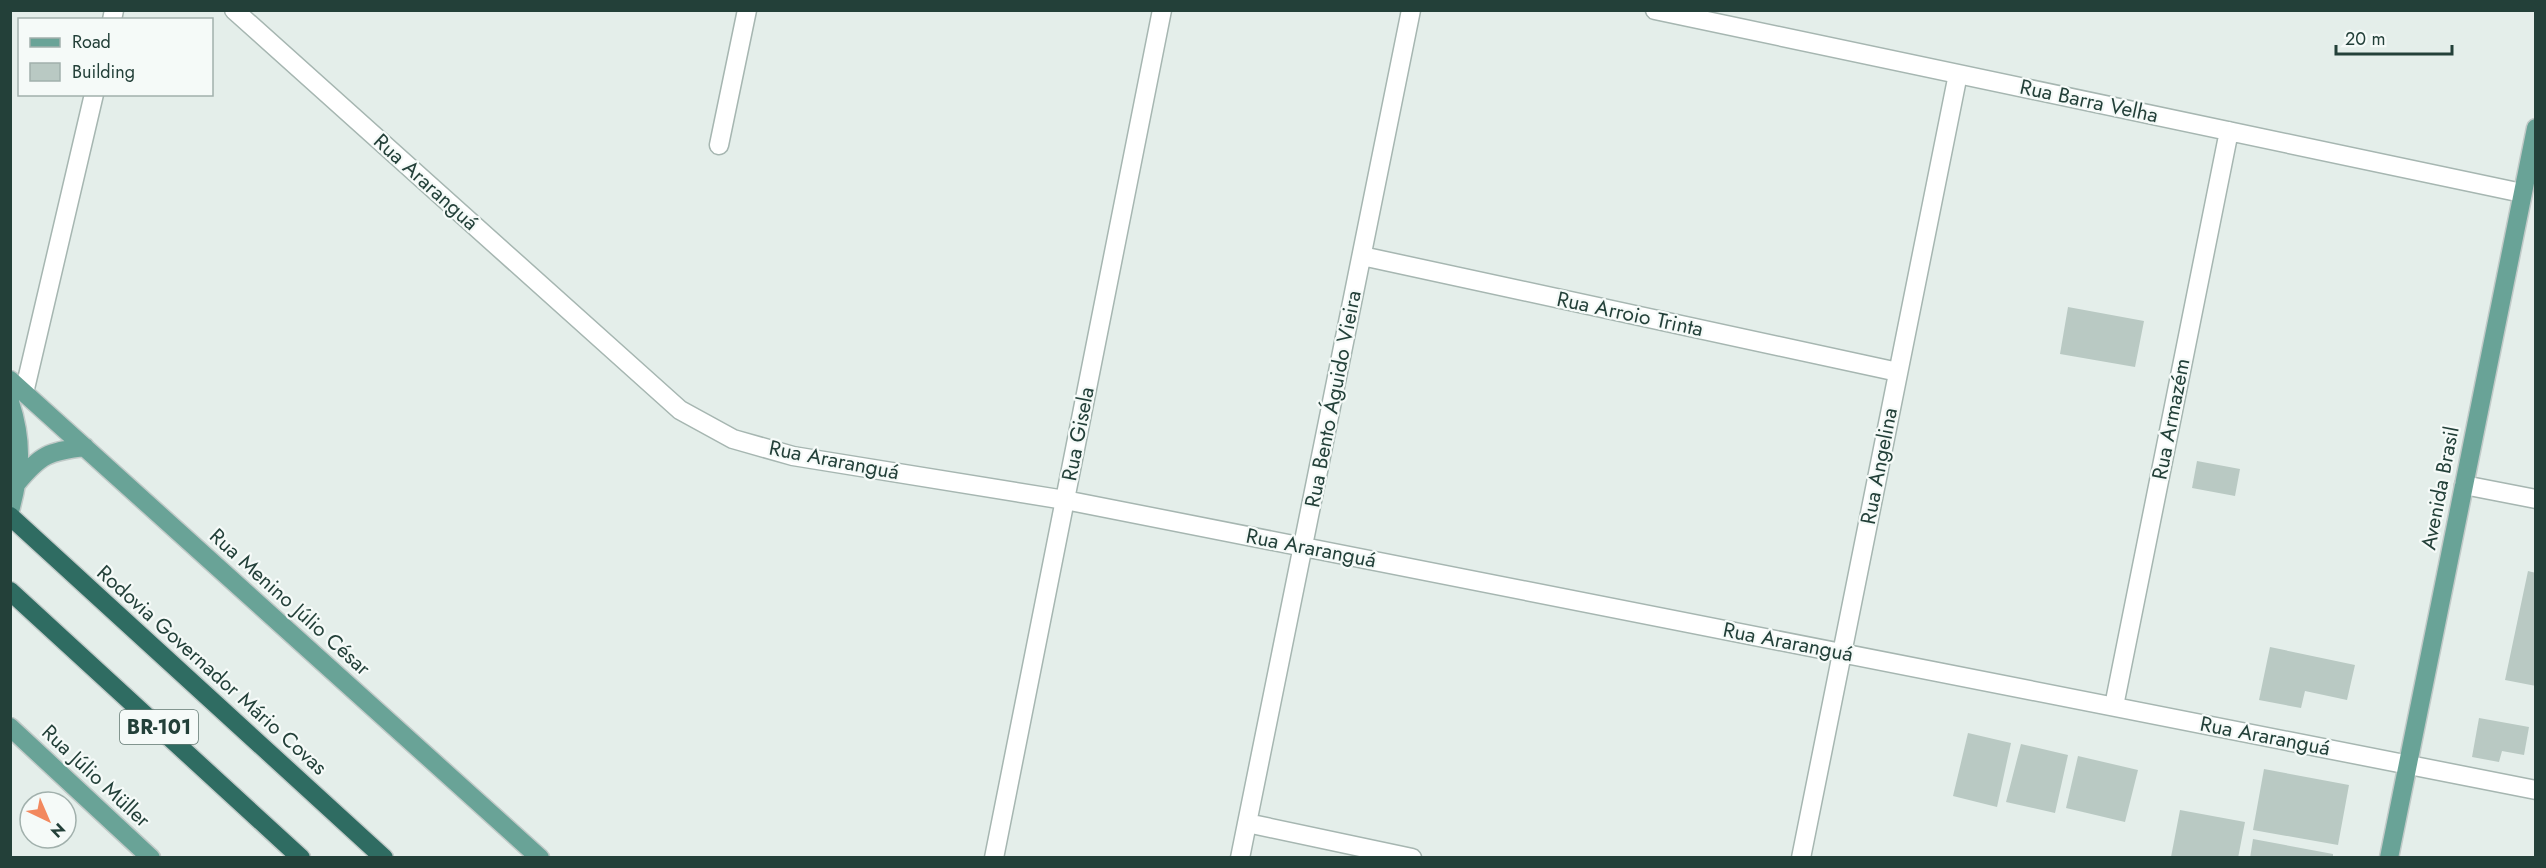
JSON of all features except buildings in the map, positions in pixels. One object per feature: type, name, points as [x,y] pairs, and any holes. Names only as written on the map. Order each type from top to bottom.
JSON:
[{"type":"highway","name":"Rodovia Governador Mário Covas","points":[[10,516],[384,858]]},
{"type":"highway","name":"BR-101","points":[[14,594],[301,858]]},
{"type":"main road","name":"Avenida Brasil","points":[[2389,858],[2535,128]]},
{"type":"main road","name":"Rua Menino Júlio César","points":[[10,380],[17,397],[85,447],[540,858]]},
{"type":"main road","points":[[10,511],[17,483],[21,447],[17,397]]},
{"type":"main road","points":[[17,483],[34,462],[58,450],[85,447]]},
{"type":"main road","name":"Rua Júlio Müller","points":[[10,727],[151,858]]},
{"type":"street","name":"Rua Araranguá","points":[[234,10],[680,410],[733,439],[793,456],[1065,500],[2535,790]]},
{"type":"street","points":[[719,144],[747,10]]},
{"type":"street","name":"Rua Gisela","points":[[994,858],[1162,10]]},
{"type":"street","name":"Rua Bento Águido Vieira","points":[[1240,858],[1411,10]]},
{"type":"street","name":"Rua Barra Velha","points":[[1655,10],[2522,193]]},
{"type":"street","name":"Rua Angelina","points":[[1801,858],[1958,74]]},
{"type":"street","points":[[17,397],[93,96]]},
{"type":"street","name":"Rua Armazém","points":[[2114,706],[2229,131]]},
{"type":"street","name":"Rua Arroio Trinta","points":[[1362,256],[1898,372]]},
{"type":"street","points":[[2464,484],[2535,499]]},
{"type":"street","points":[[1247,823],[1412,858]]}]
